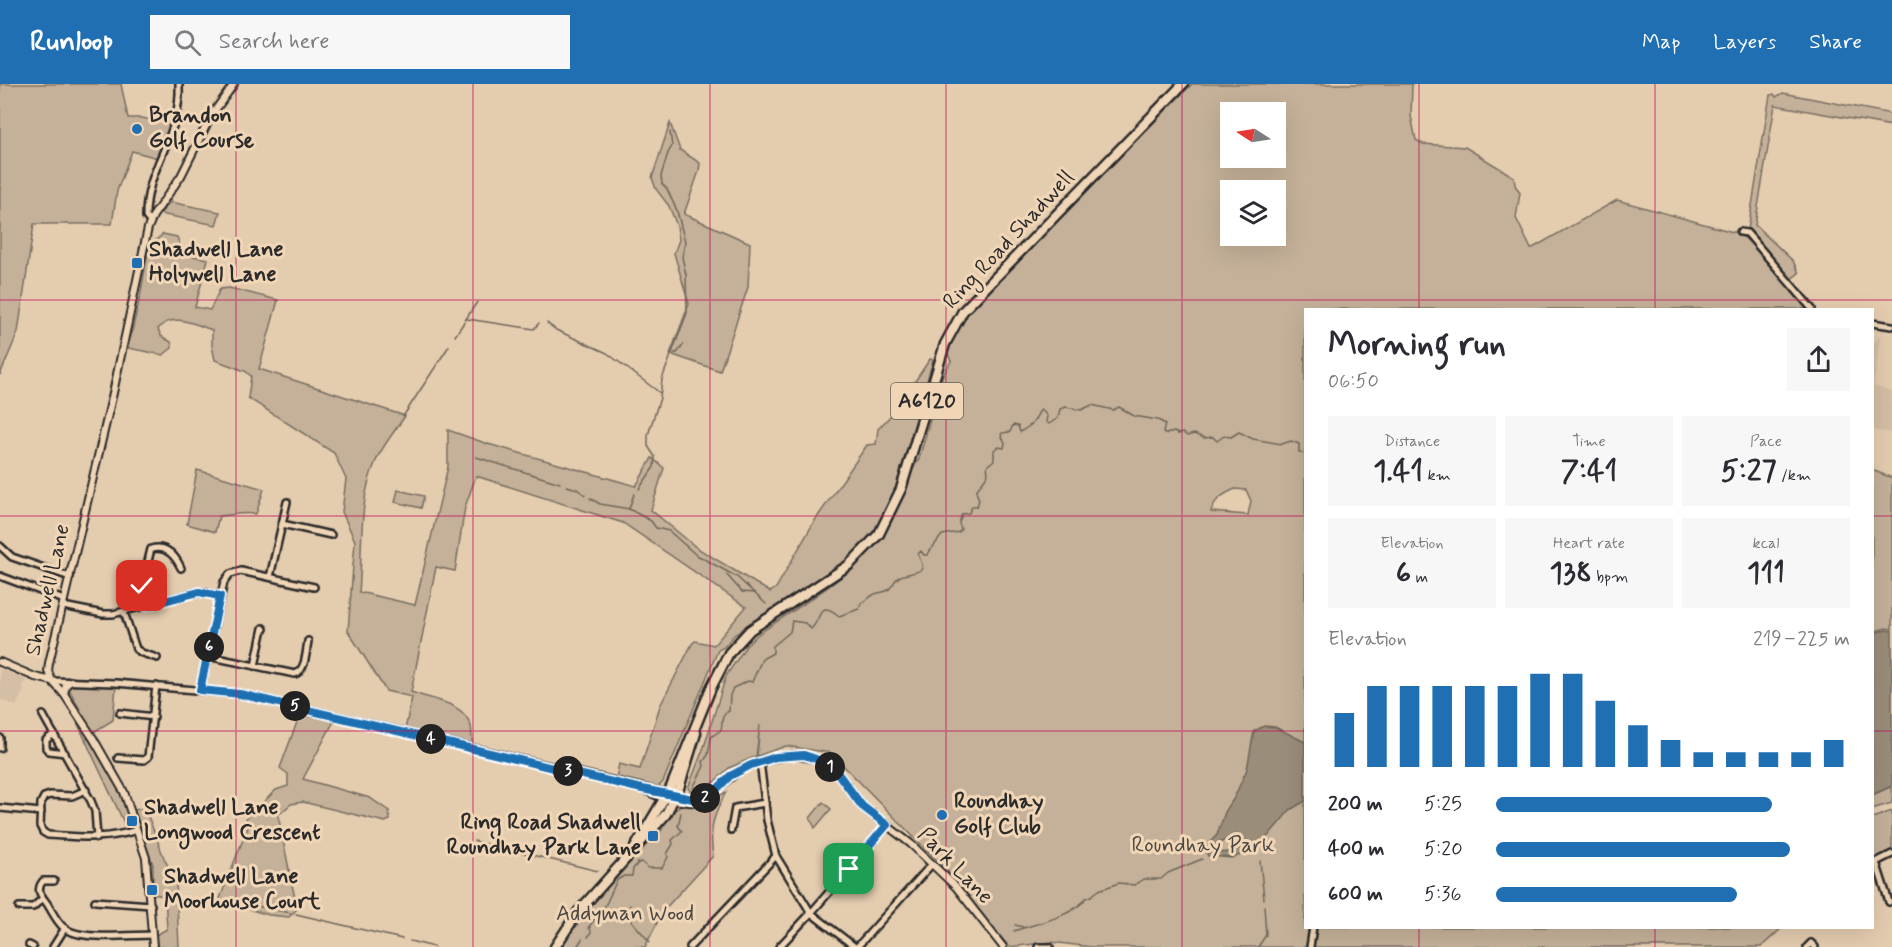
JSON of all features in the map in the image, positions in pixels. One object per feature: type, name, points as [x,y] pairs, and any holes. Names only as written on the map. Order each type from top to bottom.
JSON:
[{"type":"highway","name":"Ring Road Shadwell","points":[[670,797],[693,745],[698,724],[717,675],[740,640],[765,620],[849,565],[879,534],[901,489],[945,344],[963,311],[1183,84]]},
{"type":"highway","name":"A6120","points":[[555,947],[578,912],[634,849],[670,797]]},
{"type":"street","points":[[179,84],[179,102],[173,131],[147,195],[146,217],[150,222],[181,176],[211,116],[234,84]]},
{"type":"street","name":"Shadwell Lane","points":[[150,222],[48,671],[52,681],[64,694],[124,792],[148,867],[153,947]]},
{"type":"street","points":[[1740,232],[1747,233],[1811,308]]},
{"type":"street","points":[[1874,323],[1892,326]]},
{"type":"street","points":[[270,577],[287,502]]},
{"type":"street","points":[[282,524],[331,535]]},
{"type":"street","points":[[0,546],[12,557],[70,577]]},
{"type":"street","points":[[145,606],[142,586],[150,550],[156,547],[169,551],[181,568]]},
{"type":"street","points":[[200,690],[226,578],[235,571],[314,587]]},
{"type":"street","points":[[0,576],[64,603],[103,614],[124,612],[199,592],[220,596]]},
{"type":"street","points":[[124,612],[136,649],[157,658]]},
{"type":"street","points":[[255,666],[262,628],[264,629]]},
{"type":"street","points":[[207,656],[298,674],[303,669],[308,641]]},
{"type":"street","points":[[0,662],[35,677],[52,681],[156,686],[251,696],[670,797]]},
{"type":"street","points":[[64,694],[66,685],[71,681]]},
{"type":"street","points":[[118,758],[144,760],[148,757],[156,686]]},
{"type":"street","points":[[120,713],[154,717]]},
{"type":"street","points":[[43,715],[86,790],[95,811],[98,838]]},
{"type":"street","points":[[54,734],[46,740],[46,748],[49,751],[65,753]]},
{"type":"street","points":[[0,738],[0,748]]},
{"type":"street","name":"Park Lane","points":[[670,797],[698,800],[710,796],[740,770],[760,761],[793,755],[816,759],[836,771],[862,806],[932,864],[962,894],[1003,947]]},
{"type":"street","points":[[760,761],[767,820],[776,856],[811,913],[856,947],[932,864]]},
{"type":"street","points":[[86,790],[72,796],[47,796],[42,800],[40,826],[45,834],[98,838],[117,836],[137,830]]},
{"type":"street","points":[[731,830],[735,808],[765,803]]},
{"type":"street","points":[[0,808],[41,812]]},
{"type":"street","points":[[779,947],[887,825]]},
{"type":"street","points":[[1889,902],[1874,863],[1892,854]]},
{"type":"street","points":[[690,947],[776,856]]},
{"type":"street","points":[[54,880],[40,879],[39,891],[57,921],[65,928],[91,935],[152,935]]},
{"type":"street","points":[[19,907],[33,907],[42,899]]},
{"type":"street","points":[[95,901],[150,905]]},
{"type":"street","points":[[53,947],[65,928]]},
{"type":"street","points":[[1310,947],[1313,929]]},
{"type":"street","points":[[1806,946],[1811,943],[1815,947]]},
{"type":"street","points":[[1038,947],[1050,947]]},
{"type":"shaded area","points":[[1880,336],[1874,386],[1874,342]]},
{"type":"shaded area","points":[[1874,386],[1892,392],[1892,433],[1874,430]]},
{"type":"shaded area","points":[[1892,631],[1892,786],[1874,794],[1874,633]]},
{"type":"shaded area","points":[[0,669],[26,679],[22,689],[24,690],[16,706],[0,699]]},
{"type":"shaded area","points":[[1264,726],[1275,727],[1304,742],[1304,802],[1290,810],[1259,847],[1233,858],[1208,856],[1207,845],[1217,835],[1225,812],[1247,769],[1254,731]],"holes":[[[1238,834],[1243,840],[1234,851],[1213,852],[1213,846]]]},
{"type":"green space","name":"Brandon Golf Course","points":[[0,84],[121,84],[128,118],[142,118],[173,124],[158,158],[132,151],[117,191],[112,224],[34,224],[18,332],[0,375]]},
{"type":"green space","name":"Roundhay Park","points":[[1192,84],[1412,84],[1411,116],[1416,140],[1423,144],[1465,147],[1514,177],[1515,185],[1520,193],[1516,218],[1531,249],[1617,200],[1740,234],[1766,257],[1811,308],[1304,308],[1304,929],[1781,929],[1761,947],[1091,947],[1051,942],[1009,947],[950,874],[831,753],[786,746],[757,756],[760,725],[756,756],[729,768],[706,790],[693,794],[688,788],[704,747],[726,676],[746,646],[757,635],[843,575],[859,561],[886,530],[919,459],[942,377],[951,361],[946,350],[954,331],[966,314],[1064,212]],"holes":[[[1235,489],[1246,490],[1251,501],[1248,515],[1211,512],[1212,507],[1223,495]]]},
{"type":"green space","points":[[1783,93],[1892,114],[1892,126],[1775,105],[1755,225],[1793,261],[1799,273],[1791,279],[1748,230],[1770,95],[1774,94],[1776,97]]},
{"type":"green space","points":[[670,123],[680,150],[700,163],[684,214],[750,243],[748,287],[720,371],[670,354],[689,304],[674,253],[679,240],[677,226],[669,206],[656,189],[652,178]]},
{"type":"green space","points":[[170,202],[220,212],[216,225],[160,214]]},
{"type":"green space","points":[[163,234],[177,237],[183,254],[208,259],[195,307],[210,310],[220,289],[229,288],[278,300],[259,369],[405,416],[381,451],[370,478],[362,526],[359,592],[415,605],[448,467],[448,430],[488,444],[636,486],[652,458],[664,468],[651,510],[697,548],[770,592],[776,588],[814,522],[867,445],[876,444],[878,429],[895,411],[930,359],[933,360],[893,498],[876,528],[853,557],[823,579],[734,635],[724,647],[718,650],[663,782],[658,787],[616,778],[619,764],[640,769],[660,706],[692,644],[695,641],[714,645],[746,607],[623,523],[476,476],[465,507],[455,571],[436,567],[411,692],[454,706],[461,711],[471,726],[472,745],[405,730],[412,697],[386,691],[348,631],[355,541],[342,512],[346,479],[334,453],[248,398],[251,376],[245,371],[215,360],[212,330],[184,321],[170,321],[158,329],[161,336],[171,342],[172,348],[163,355],[128,348],[149,246]]},
{"type":"green space","points":[[197,470],[264,489],[256,514],[219,516],[215,532],[187,524]]},
{"type":"green space","points":[[1874,471],[1892,478],[1892,629],[1874,631]]},
{"type":"green space","points":[[398,490],[424,496],[421,508],[395,502]]},
{"type":"green space","points":[[66,683],[116,686],[113,720],[92,733]]},
{"type":"green space","points":[[300,714],[334,721],[303,779],[370,798],[389,811],[390,820],[385,822],[303,802],[291,804],[278,815],[297,909],[289,917],[269,915],[219,901],[249,824],[246,819],[276,790],[288,786],[288,774],[280,768]]},
{"type":"green space","points":[[76,720],[120,791],[129,820],[127,829]]},
{"type":"green space","points":[[1892,786],[1892,803],[1874,808],[1874,794]]},
{"type":"green space","name":"Addyman Wood","points":[[726,792],[713,823],[713,856],[663,911],[645,947],[559,947],[572,925],[576,927],[591,903],[623,864],[660,833],[671,813],[681,806],[698,807]]},
{"type":"green space","points":[[823,802],[831,809],[815,828],[810,818]]},
{"type":"green space","points":[[145,808],[176,882],[179,947],[157,947],[156,935],[167,929],[165,896],[153,894],[153,865],[134,810]]},
{"type":"green space","points":[[1892,811],[1892,854],[1874,863],[1874,817]]},
{"type":"waterway","points":[[639,489],[654,467],[655,457],[648,446],[648,435],[660,398],[662,379],[687,313],[686,275],[682,257],[685,242],[677,211],[667,189],[662,184],[661,176],[672,146],[670,132]]},
{"type":"waterway","points":[[455,336],[477,302]]},
{"type":"waterway","points":[[467,319],[534,329],[539,323]]},
{"type":"waterway","points":[[547,323],[556,330],[607,353],[660,393]]},
{"type":"waterway","points":[[674,353],[677,353],[684,344]]},
{"type":"waterway","points":[[404,415],[449,346]]},
{"type":"waterway","points":[[693,788],[708,755],[711,737],[721,730],[723,717],[729,711],[733,688],[748,681],[752,682],[762,659],[773,653],[773,646],[790,632],[792,621],[805,623],[811,629],[824,610],[827,609],[839,616],[859,609],[861,603],[875,594],[888,590],[899,577],[922,569],[918,554],[921,551],[927,555],[942,535],[959,532],[962,514],[969,513],[972,506],[977,506],[979,500],[976,491],[988,474],[987,466],[994,460],[994,450],[998,447],[1004,448],[1002,433],[1010,432],[1013,425],[1018,426],[1020,432],[1032,424],[1041,409],[1047,416],[1046,422],[1049,424],[1058,418],[1060,409],[1066,407],[1081,410],[1092,405],[1113,410],[1119,407],[1134,416],[1158,420],[1165,424],[1163,433],[1165,434],[1174,432],[1187,436],[1194,434],[1204,438],[1213,437],[1217,441],[1224,436],[1231,437],[1239,432],[1253,439],[1282,444],[1291,441],[1299,444],[1299,452],[1304,453]]},
{"type":"waterway","points":[[476,457],[560,483]]},
{"type":"waterway","points":[[567,486],[585,495]]},
{"type":"waterway","points":[[629,509],[634,494]]},
{"type":"waterway","points":[[590,498],[600,504],[629,509],[651,521],[656,528],[669,531],[695,554],[737,577],[766,604]]},
{"type":"waterway","points":[[726,574],[742,592],[755,593]]},
{"type":"waterway","points":[[588,928],[606,904],[617,880],[624,876],[632,876],[633,869],[638,863],[642,862],[648,868],[662,868],[673,844],[672,840],[682,831],[678,826],[681,813]]},
{"type":"waterway","points":[[474,841],[598,871]]},
{"type":"waterway","points":[[1014,931],[1064,915],[1099,890],[1119,883],[1134,885],[1144,879],[1161,879],[1168,873],[1202,859]]},
{"type":"waterway","points":[[1260,861],[1264,899]]},
{"type":"waterway","points":[[238,899],[256,906],[291,913]]},
{"type":"waterway","points":[[630,905],[627,916],[650,942]]},
{"type":"waterway","points":[[1258,947],[1266,935],[1264,906]]},
{"type":"waterway","points":[[296,914],[402,939]]},
{"type":"waterway","points":[[1015,925],[1023,927]]},
{"type":"waterway","points":[[588,937],[591,933],[590,927]]},
{"type":"waterway","points":[[577,947],[582,939]]},
{"type":"waterway","points":[[410,941],[434,947]]},
{"type":"place","name":"Brandon Golf Course","points":[[137,129]]},
{"type":"place","name":"Shadwell Lane Holywell Lane","points":[[137,263]]},
{"type":"place","name":"Roundhay Golf Club","points":[[942,815]]},
{"type":"place","name":"Shadwell Lane Longwood Crescent","points":[[132,821]]},
{"type":"place","name":"Ring Road Shadwell Roundhay Park Lane","points":[[653,836]]},
{"type":"place","name":"Shadwell Lane Moorhouse Court","points":[[152,890]]},
{"type":"route","points":[[142,586],[145,606],[193,592],[220,596],[200,690],[240,694],[642,789],[698,800],[710,796],[730,776],[760,761],[793,755],[804,755],[816,759],[836,771],[862,806],[887,825],[849,869]]}]
